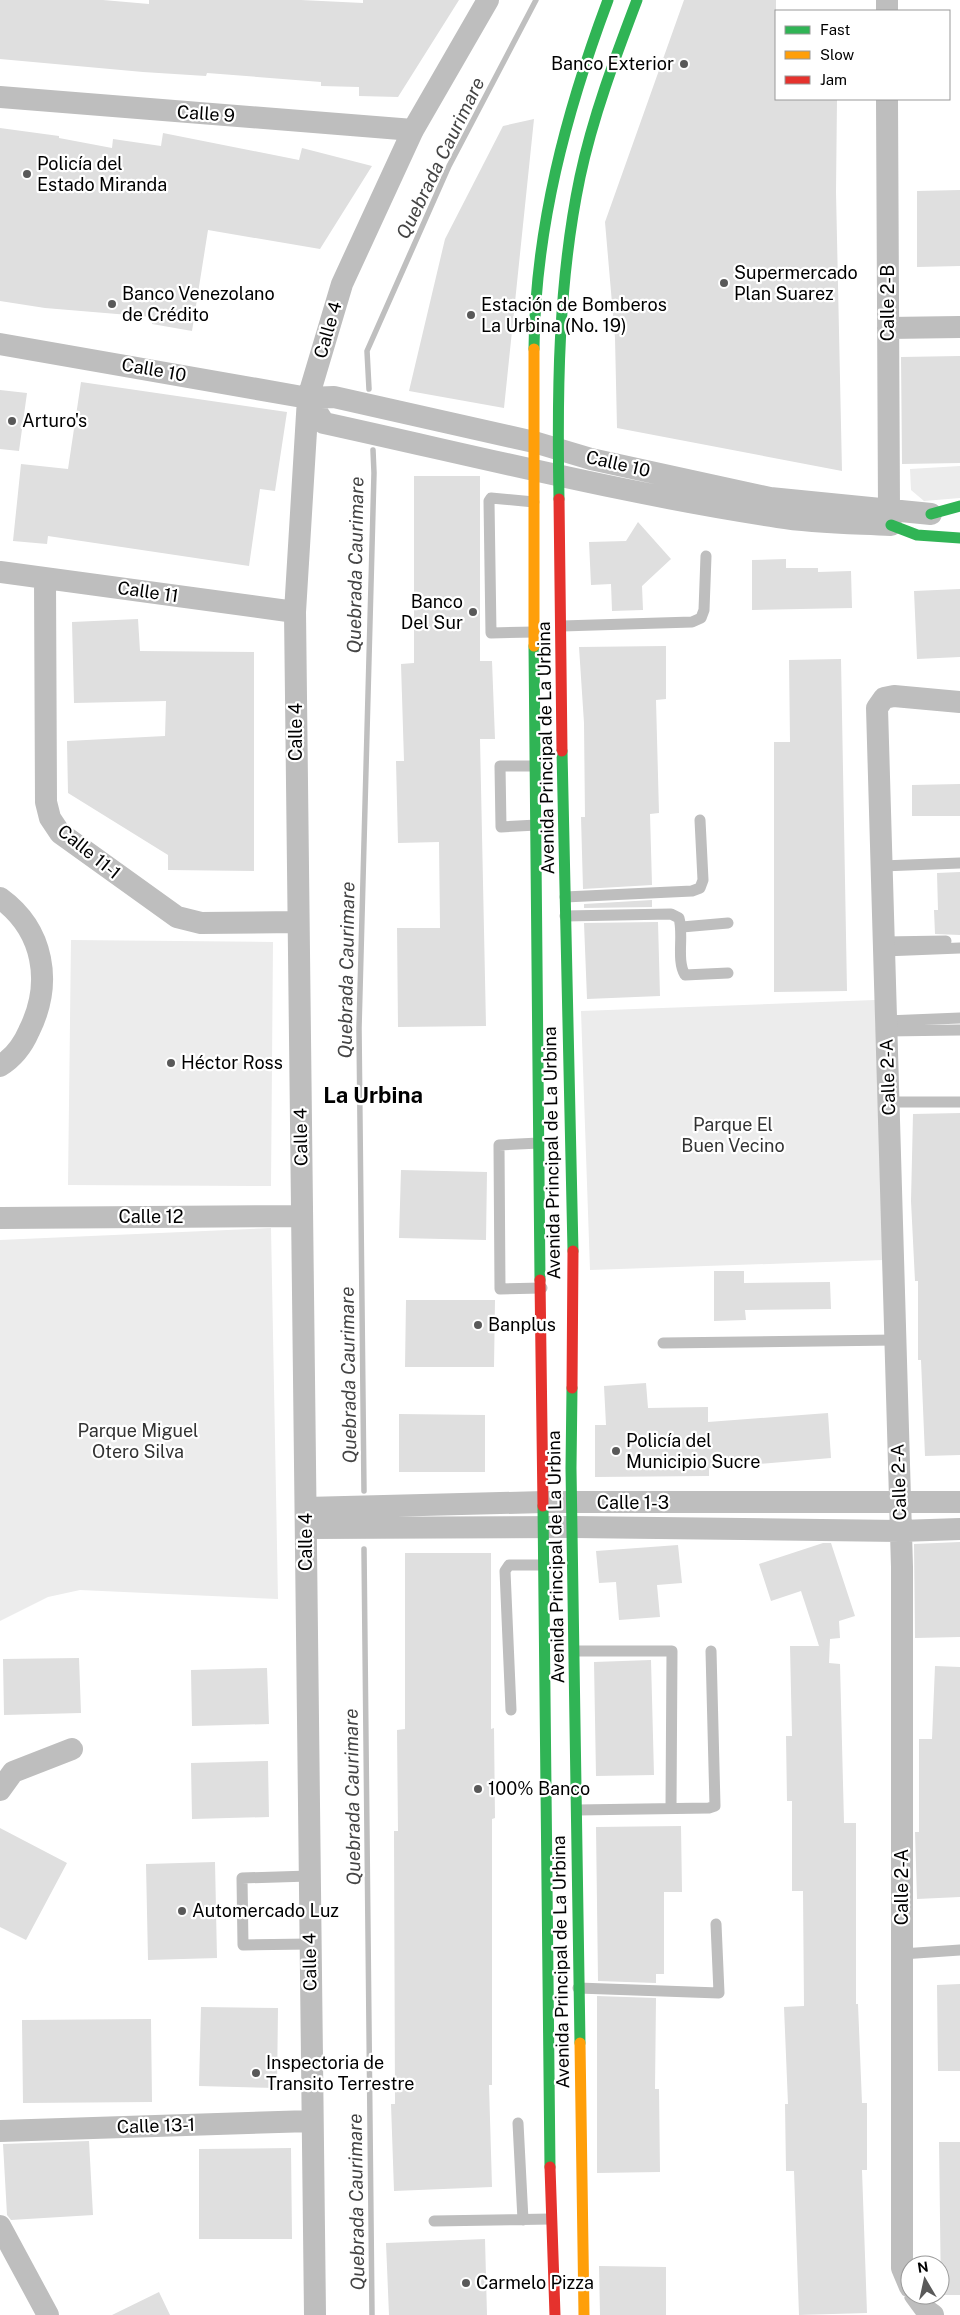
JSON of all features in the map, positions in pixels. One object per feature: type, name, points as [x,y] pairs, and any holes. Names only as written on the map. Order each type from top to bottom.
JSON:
[{"type":"main road","name":"Avenida Principal de La Urbina","points":[[555,2315],[551,2219],[534,632],[534,316],[552,182],[560,144],[583,66],[608,0]]},
{"type":"main road","name":"Avenida Principal de La Urbina","points":[[584,2315],[572,1503],[573,1267],[565,916],[558,449],[561,327],[575,203],[592,128],[616,52],[637,0]]},
{"type":"main road","points":[[931,514],[960,506]]},
{"type":"main road","points":[[931,514],[960,514]]},
{"type":"main road","points":[[890,517],[960,528]]},
{"type":"main road","points":[[890,517],[917,535],[960,538]]},
{"type":"street","name":"Calle 4","points":[[315,2315],[311,2121],[296,612],[308,398],[342,284],[413,130],[488,0]]},
{"type":"street","name":"Calle 9","points":[[0,97],[413,130]]},
{"type":"street","name":"Calle 2-B","points":[[887,100],[890,517]]},
{"type":"street","points":[[888,328],[960,327]]},
{"type":"street","name":"Calle 10","points":[[0,344],[308,398],[334,396],[534,442],[591,459],[770,498],[890,517]]},
{"type":"street","name":"Calle 10","points":[[308,398],[324,423],[511,464],[533,472],[558,477],[779,518],[890,517],[931,514]]},
{"type":"street","name":"Calle 11","points":[[0,572],[296,612]]},
{"type":"street","name":"Calle 11-1","points":[[45,579],[46,802],[50,818],[60,833],[177,917],[209,923],[298,922]]},
{"type":"street","name":"Calle 2-A","points":[[906,2255],[900,1503],[878,708],[884,698],[894,696],[960,702]]},
{"type":"street","points":[[0,898],[16,909],[31,932],[42,963],[42,992],[35,1020],[23,1045],[0,1066]]},
{"type":"street","name":"Calle 12","points":[[0,1218],[302,1216]]},
{"type":"street","name":"Calle 1-3","points":[[306,1518],[544,1502],[960,1502]]},
{"type":"street","name":"Calle 1-3","points":[[306,1518],[545,1527],[900,1531],[960,1529]]},
{"type":"street","points":[[0,1790],[14,1772],[72,1748]]},
{"type":"street","name":"Calle 13-1","points":[[0,2131],[311,2121]]},
{"type":"street","points":[[0,2226],[48,2315]]},
{"type":"street","points":[[922,2305],[933,2315]]},
{"type":"lane","points":[[534,502],[491,498],[489,501],[492,633],[534,632]]},
{"type":"lane","points":[[562,626],[692,622],[701,618],[704,610],[706,556]]},
{"type":"lane","points":[[536,766],[500,766],[501,827],[537,825]]},
{"type":"lane","points":[[565,897],[692,891],[700,888],[703,880],[700,820]]},
{"type":"lane","points":[[882,866],[960,862]]},
{"type":"lane","points":[[565,916],[671,914],[679,918],[682,927],[682,967],[685,975],[728,973]]},
{"type":"lane","points":[[682,927],[728,924]]},
{"type":"lane","points":[[884,947],[960,941]]},
{"type":"lane","points":[[884,947],[960,948]]},
{"type":"lane","points":[[886,1026],[960,1018]]},
{"type":"lane","points":[[886,1026],[960,1030]]},
{"type":"lane","points":[[888,1102],[960,1102]]},
{"type":"lane","points":[[540,1143],[504,1144],[499,1146],[498,1150],[500,1289],[542,1288]]},
{"type":"lane","points":[[663,1343],[895,1340]]},
{"type":"lane","points":[[511,1710],[504,1571],[509,1565],[545,1565]]},
{"type":"lane","points":[[575,1651],[672,1651],[671,1807]]},
{"type":"lane","points":[[577,1810],[671,1807],[709,1808],[715,1806],[711,1651]]},
{"type":"lane","points":[[309,1876],[242,1878],[243,1945],[310,1944]]},
{"type":"lane","points":[[578,1988],[719,1993],[716,1924]]},
{"type":"lane","points":[[902,1954],[960,1950]]},
{"type":"lane","points":[[518,2123],[523,2220]]},
{"type":"lane","points":[[434,2221],[551,2219]]},
{"type":"green space","points":[[960,466],[960,498],[924,501],[911,490],[910,469]]},
{"type":"green space","name":"Héctor Ross","points":[[71,940],[273,942],[271,1186],[68,1185]]},
{"type":"green space","name":"Parque El Buen Vecino","points":[[875,1000],[884,1260],[590,1270],[581,1011]]},
{"type":"green space","name":"Parque Miguel Otero Silva","points":[[271,1228],[278,1599],[80,1590],[48,1597],[0,1621],[0,1240]]},
{"type":"building","points":[[0,0],[103,0],[149,4],[149,0],[301,0],[363,3],[363,0],[459,0],[398,97],[359,96],[359,87],[321,86],[321,82],[207,73],[206,76],[143,72],[0,59]]},
{"type":"building","name":"Supermercado Plan Suarez","points":[[684,0],[776,0],[775,100],[837,100],[836,192],[842,471],[617,428],[615,338],[605,222]]},
{"type":"building","name":"Estación de Bomberos La Urbina (No. 19)","points":[[534,119],[504,408],[409,391],[445,239],[503,126]]},
{"type":"building","points":[[0,128],[59,136],[59,138],[112,148],[113,139],[161,146],[163,133],[299,160],[302,148],[372,166],[320,249],[208,230],[192,331],[152,324],[153,317],[45,308],[0,301]]},
{"type":"building","points":[[960,190],[960,266],[917,267],[917,191]]},
{"type":"building","points":[[960,356],[960,463],[902,464],[901,357]]},
{"type":"building","points":[[81,382],[287,412],[275,491],[260,489],[249,566],[48,536],[47,544],[13,541],[21,464],[68,469]]},
{"type":"building","name":"Arturo's","points":[[0,390],[27,393],[19,451],[0,449]]},
{"type":"building","points":[[414,476],[480,476],[480,661],[492,661],[495,739],[480,739],[486,1026],[398,1027],[397,928],[440,928],[439,842],[398,843],[396,761],[404,761],[401,664],[414,663]]},
{"type":"building","points":[[638,522],[671,559],[642,586],[643,610],[612,611],[611,584],[591,585],[589,542],[626,541]]},
{"type":"building","points":[[786,559],[786,568],[818,568],[818,572],[851,571],[852,608],[752,610],[752,560]]},
{"type":"building","points":[[960,589],[960,657],[917,659],[914,591]]},
{"type":"building","points":[[138,619],[140,651],[254,652],[254,871],[168,870],[168,855],[68,793],[67,741],[165,736],[166,701],[74,703],[72,622]]},
{"type":"building","points":[[666,646],[666,699],[656,700],[659,813],[650,814],[652,885],[583,889],[581,817],[585,817],[584,723],[579,647]]},
{"type":"building","points":[[841,659],[847,991],[774,992],[774,742],[790,742],[789,660]]},
{"type":"building","points":[[960,784],[960,816],[912,816],[912,785]]},
{"type":"building","points":[[960,872],[960,935],[935,934],[934,910],[938,910],[937,873]]},
{"type":"building","points":[[652,900],[652,907],[584,908],[584,904]]},
{"type":"building","points":[[658,922],[660,996],[587,999],[584,923]]},
{"type":"building","points":[[960,1113],[960,1455],[925,1456],[921,1360],[918,1360],[918,1281],[915,1281],[911,1201],[913,1114]]},
{"type":"building","points":[[401,1170],[487,1172],[486,1240],[399,1238]]},
{"type":"building","points":[[714,1271],[744,1271],[744,1283],[830,1282],[831,1309],[745,1310],[746,1320],[714,1321]]},
{"type":"building","points":[[406,1300],[495,1300],[494,1367],[405,1367]]},
{"type":"building","points":[[646,1383],[648,1408],[708,1407],[708,1422],[828,1413],[831,1458],[709,1468],[709,1476],[595,1477],[595,1425],[606,1425],[604,1386]]},
{"type":"building","points":[[399,1414],[485,1415],[485,1472],[399,1472]]},
{"type":"building","points":[[960,1542],[960,1637],[915,1638],[914,1544]]},
{"type":"building","points":[[823,1543],[831,1543],[855,1616],[839,1621],[840,1638],[830,1639],[829,1663],[840,1664],[844,1823],[856,1823],[856,2004],[858,2004],[862,2103],[867,2103],[867,2170],[862,2170],[867,2313],[799,2315],[794,2171],[786,2171],[785,2104],[788,2104],[784,2007],[804,2006],[803,1891],[792,1891],[792,1801],[787,1801],[786,1736],[792,1736],[790,1646],[819,1646],[801,1591],[771,1601],[759,1564]]},
{"type":"building","points":[[678,1545],[682,1583],[657,1585],[660,1617],[619,1620],[616,1582],[599,1583],[596,1551]]},
{"type":"building","points":[[405,1553],[491,1553],[491,1729],[494,1728],[495,1818],[492,1819],[492,2085],[489,2085],[492,2187],[394,2191],[391,2104],[395,2104],[394,1831],[398,1831],[397,1730],[405,1729]]},
{"type":"building","points":[[79,1658],[81,1713],[4,1715],[3,1659]]},
{"type":"building","points":[[651,1660],[654,1775],[596,1776],[594,1662]]},
{"type":"building","points":[[935,1666],[960,1667],[960,1897],[917,1899],[915,1832],[919,1832],[919,1739],[932,1739]]},
{"type":"building","points":[[267,1668],[269,1724],[192,1726],[191,1670]]},
{"type":"building","points":[[268,1761],[269,1817],[192,1819],[191,1763]]},
{"type":"building","points":[[681,1826],[682,1892],[664,1892],[664,1974],[656,1974],[656,1983],[598,1981],[596,1827]]},
{"type":"building","points":[[0,1828],[67,1863],[26,1940],[0,1927]]},
{"type":"building","name":"Automercado Luz","points":[[215,1862],[217,1958],[148,1960],[146,1864]]},
{"type":"building","points":[[960,1984],[960,2071],[938,2071],[937,1985]]},
{"type":"building","points":[[597,1996],[656,1998],[655,2089],[659,2089],[660,2172],[597,2173]]},
{"type":"building","points":[[201,2007],[278,2008],[277,2088],[199,2086]]},
{"type":"building","points":[[151,2019],[152,2102],[23,2103],[22,2020]]},
{"type":"building","points":[[89,2141],[93,2215],[11,2220],[7,2215],[3,2144]]},
{"type":"building","points":[[939,2142],[960,2142],[960,2295],[950,2295],[950,2255],[940,2255]]},
{"type":"building","points":[[291,2148],[292,2239],[199,2239],[199,2149]]},
{"type":"building","points":[[485,2239],[487,2315],[389,2315],[386,2243]]},
{"type":"building","points":[[599,2266],[666,2267],[666,2315],[600,2315]]},
{"type":"building","points":[[159,2292],[170,2315],[112,2315]]},
{"type":"waterway","name":"Quebrada Caurimare","points":[[369,389],[367,351],[449,166],[536,0]]},
{"type":"waterway","name":"Quebrada Caurimare","points":[[364,1491],[359,1028],[374,473],[373,450]]},
{"type":"waterway","name":"Quebrada Caurimare","points":[[364,1549],[372,2315]]},
{"type":"traffic: fast","points":[[534,349],[540,259],[556,171],[579,85],[608,0]]},
{"type":"traffic: fast","points":[[559,499],[560,337],[567,257],[573,217],[591,132],[637,0]]},
{"type":"traffic: fast","points":[[931,514],[960,506]]},
{"type":"traffic: fast","points":[[891,525],[917,535],[960,538]]},
{"type":"traffic: fast","points":[[534,646],[540,1280]]},
{"type":"traffic: fast","points":[[562,751],[573,1251]]},
{"type":"traffic: fast","points":[[572,1388],[571,1468],[580,2043]]},
{"type":"traffic: fast","points":[[543,1506],[550,2167]]},
{"type":"traffic: slow","points":[[534,349],[534,646]]},
{"type":"traffic: slow","points":[[580,2043],[584,2315]]},
{"type":"traffic: jam","points":[[559,499],[562,751]]},
{"type":"traffic: jam","points":[[572,1388],[573,1251]]},
{"type":"traffic: jam","points":[[540,1280],[543,1506]]},
{"type":"traffic: jam","points":[[550,2167],[555,2315]]},
{"type":"place","name":"Banco Exterior","points":[[684,64]]},
{"type":"place","name":"Policía del Estado Miranda","points":[[27,174]]},
{"type":"place","name":"Supermercado Plan Suarez","points":[[724,283]]},
{"type":"place","name":"Banco Venezolano de Crédito","points":[[112,304]]},
{"type":"place","name":"Estación de Bomberos La Urbina (No. 19)","points":[[471,315]]},
{"type":"place","name":"Arturo's","points":[[12,421]]},
{"type":"place","name":"Banco Del Sur","points":[[473,612]]},
{"type":"place","name":"Héctor Ross","points":[[171,1063]]},
{"type":"place","name":"Banplus","points":[[478,1325]]},
{"type":"place","name":"Policía del Municipio Sucre","points":[[616,1451]]},
{"type":"place","name":"100% Banco","points":[[478,1789]]},
{"type":"place","name":"Automercado Luz","points":[[182,1911]]},
{"type":"place","name":"Inspectoria de Transito Terrestre","points":[[256,2073]]},
{"type":"place","name":"Carmelo Pizza","points":[[466,2283]]},
{"type":"district","name":"La Urbina","points":[[373,1095]]}]
